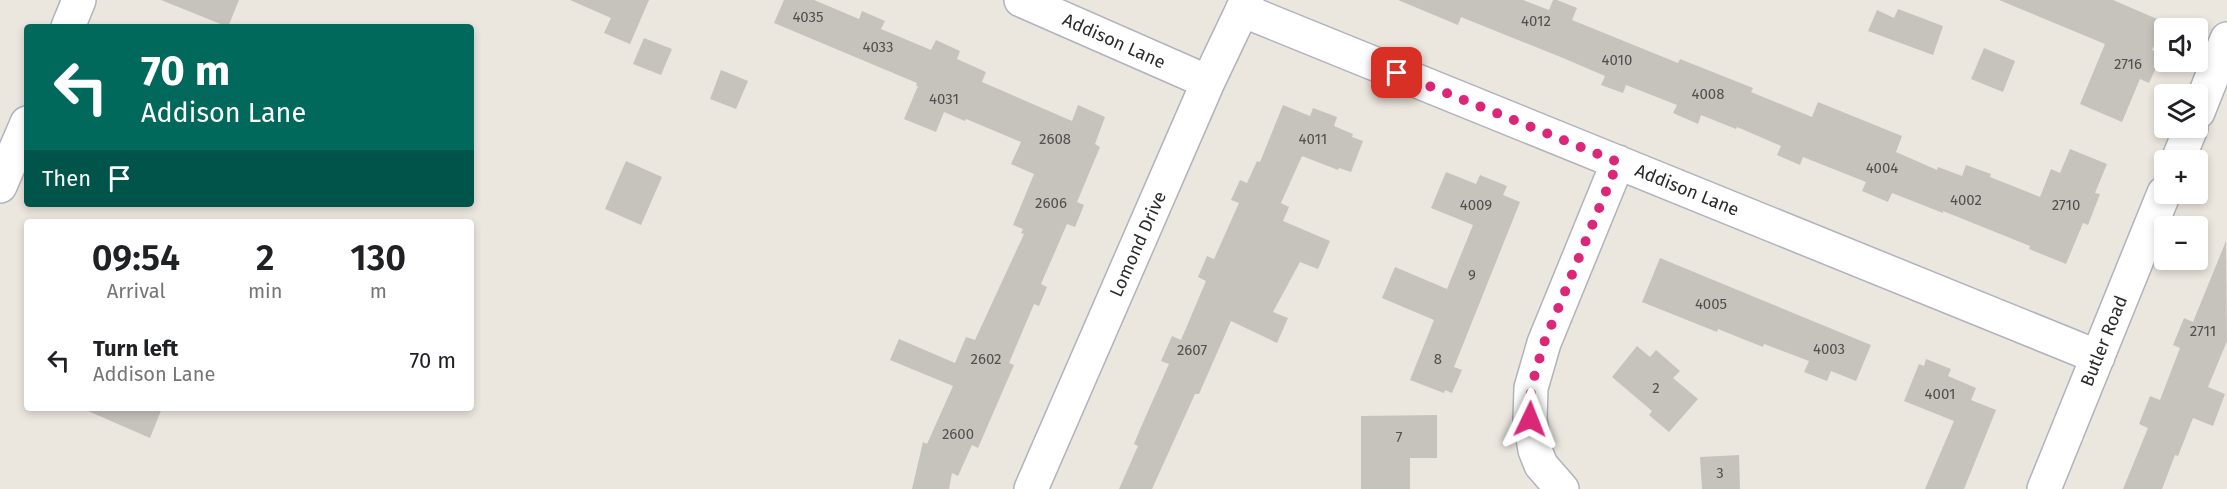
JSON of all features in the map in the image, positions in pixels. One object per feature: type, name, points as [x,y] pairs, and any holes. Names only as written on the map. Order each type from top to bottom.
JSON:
[{"type":"street","points":[[69,24],[80,0]]},
{"type":"street","name":"Addison Lane","points":[[1021,0],[1208,82]]},
{"type":"street","name":"Addison Lane","points":[[1244,5],[1618,162],[2098,357]]},
{"type":"street","name":"Lomond Drive","points":[[1031,489],[1208,82],[1244,5]]},
{"type":"street","points":[[2208,87],[2227,39]]},
{"type":"street","points":[[0,186],[24,130]]},
{"type":"street","points":[[1562,489],[1541,465],[1535,450],[1530,419],[1531,388],[1544,343],[1618,162]]},
{"type":"street","name":"Butler Road","points":[[2044,489],[2160,204]]},
{"type":"building","points":[[161,0],[239,0],[229,24],[221,24]]},
{"type":"building","points":[[570,0],[649,0],[630,44],[604,33],[611,18]]},
{"type":"building","points":[[784,0],[814,0],[859,19],[862,11],[885,21],[881,29],[931,50],[936,40],[960,51],[957,59],[986,72],[982,82],[1072,121],[1078,105],[1105,117],[1095,144],[1100,147],[1077,202],[1084,205],[1075,227],[1067,224],[1041,284],[1047,287],[1039,306],[1034,304],[1009,363],[1014,365],[978,448],[972,445],[958,476],[952,473],[949,489],[912,489],[923,442],[927,444],[953,386],[890,360],[899,339],[955,363],[966,337],[975,340],[1024,234],[1021,233],[1023,229],[1013,225],[1034,174],[1011,164],[1021,142],[944,112],[936,132],[904,119],[918,86],[916,86],[917,83],[774,23]]},
{"type":"building","points":[[1398,0],[1523,0],[1549,10],[1553,0],[1557,0],[1577,8],[1572,20],[1678,63],[1680,59],[1753,88],[1751,92],[1812,117],[1818,102],[1902,136],[1896,152],[1937,170],[1938,167],[1962,176],[1966,165],[2040,197],[2051,169],[2060,173],[2070,149],[2107,164],[2095,193],[2100,194],[2088,225],[2083,223],[2066,264],[2029,249],[2030,246],[1892,193],[1888,202],[1862,191],[1866,182],[1803,157],[1800,165],[1777,155],[1781,146],[1737,127],[1736,129],[1701,115],[1698,124],[1673,113],[1677,105],[1626,85],[1623,93],[1601,85],[1605,76],[1563,58],[1461,17],[1458,25]]},
{"type":"building","points":[[1999,0],[2113,0],[2155,18],[2152,50],[2154,51],[2154,72],[2149,83],[2140,79],[2122,122],[2080,104],[2105,44]]},
{"type":"building","points":[[1898,9],[1943,26],[1933,55],[1868,31],[1877,10],[1894,18]]},
{"type":"building","points":[[644,38],[672,49],[661,75],[633,64]]},
{"type":"building","points":[[1984,48],[2015,61],[2003,92],[1971,79]]},
{"type":"building","points":[[721,70],[748,81],[736,109],[710,99]]},
{"type":"building","points":[[1283,105],[1310,116],[1313,108],[1337,117],[1334,126],[1363,141],[1351,172],[1339,168],[1338,170],[1302,156],[1281,203],[1289,207],[1283,221],[1330,241],[1318,269],[1300,262],[1273,312],[1288,318],[1277,343],[1231,321],[1199,394],[1195,394],[1152,489],[1119,489],[1138,446],[1134,444],[1169,364],[1161,361],[1172,336],[1181,340],[1206,281],[1198,277],[1207,256],[1214,259],[1239,203],[1231,200],[1240,180],[1247,183],[1257,161],[1260,162]]},
{"type":"building","points":[[626,161],[662,177],[641,225],[605,209]]},
{"type":"building","points":[[1446,172],[1476,184],[1480,175],[1507,186],[1503,195],[1520,202],[1454,367],[1462,370],[1452,393],[1445,390],[1444,393],[1410,380],[1434,320],[1382,298],[1395,267],[1447,289],[1473,225],[1431,208]]},
{"type":"building","points":[[2226,241],[2227,341],[2208,387],[2225,394],[2213,426],[2193,418],[2162,489],[2123,489],[2148,428],[2139,424],[2150,396],[2160,400],[2180,348],[2173,345],[2184,318],[2193,322]]},
{"type":"building","points":[[1660,258],[1871,345],[1856,381],[1831,371],[1827,381],[1804,372],[1809,361],[1764,344],[1763,347],[1718,329],[1717,332],[1642,302]]},
{"type":"building","points":[[1637,346],[1650,357],[1656,350],[1680,371],[1673,378],[1698,399],[1669,432],[1649,415],[1652,411],[1612,377]]},
{"type":"building","points":[[1926,359],[1951,369],[1948,376],[1976,388],[1971,400],[1996,410],[1964,489],[1925,489],[1954,421],[1904,401],[1919,364],[1924,366]]},
{"type":"building","points":[[88,411],[161,411],[150,438]]},
{"type":"building","points":[[1437,415],[1437,458],[1410,458],[1410,489],[1361,489],[1361,416]]},
{"type":"building","points":[[1739,455],[1740,489],[1702,489],[1700,457]]},
{"type":"route","points":[[1397,73],[1618,162],[1544,343],[1531,388],[1530,419]]}]
